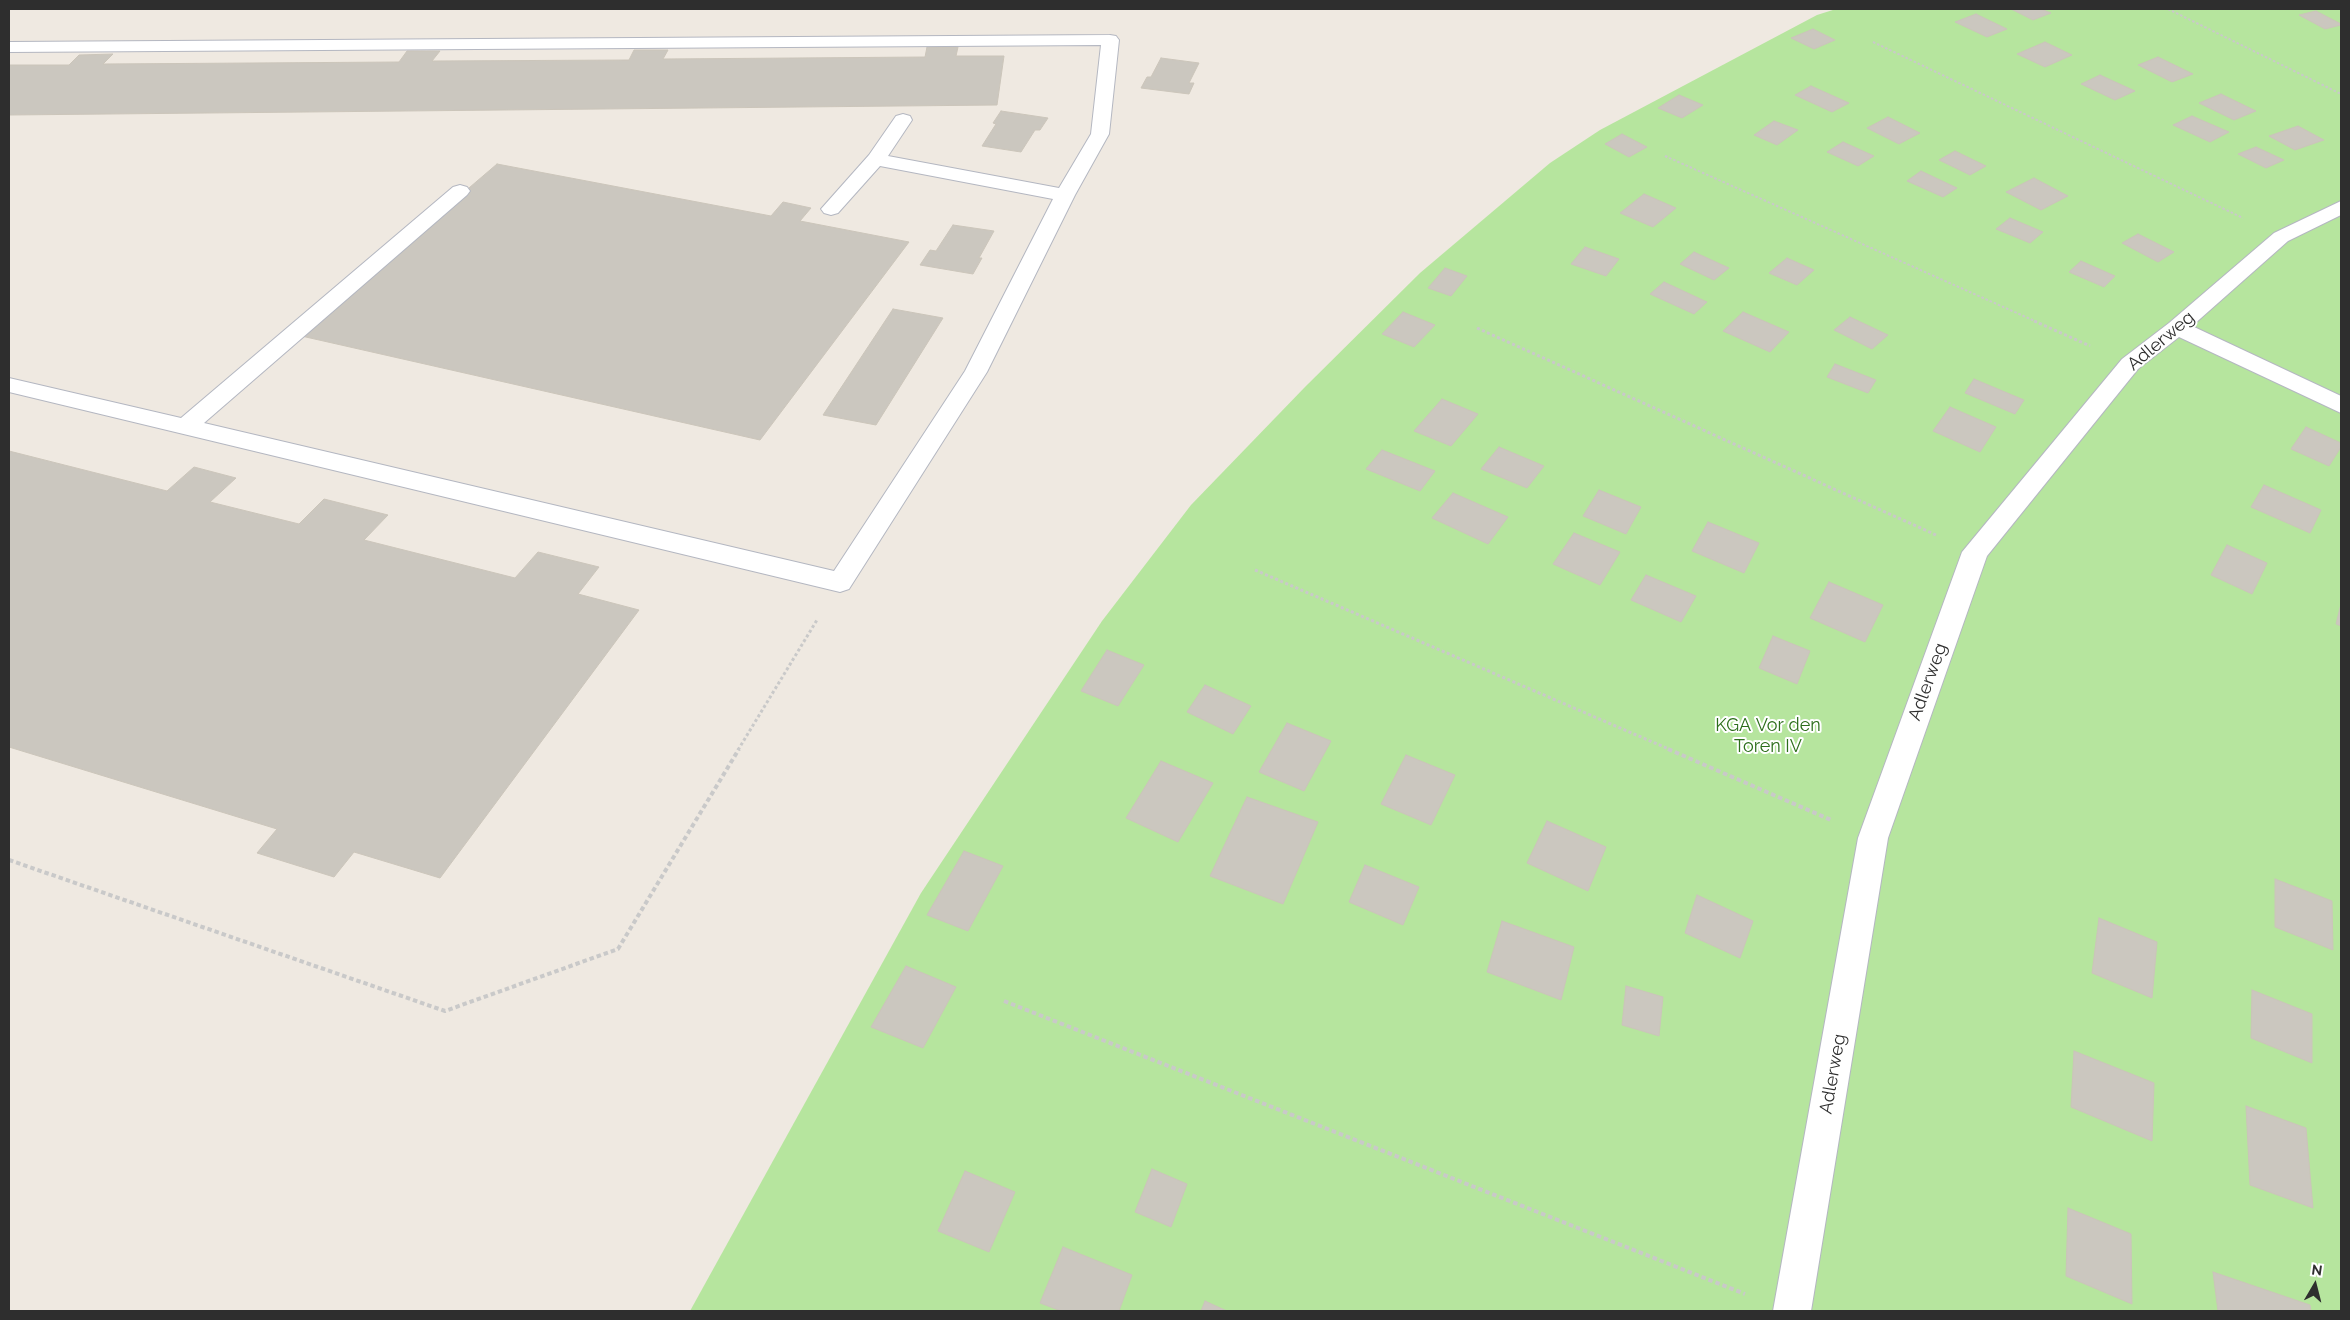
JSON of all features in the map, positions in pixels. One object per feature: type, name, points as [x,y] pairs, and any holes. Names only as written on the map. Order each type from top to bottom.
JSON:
[{"type":"lane","points":[[9,47],[1110,40],[1100,134],[1065,195],[976,372],[840,582],[9,385]]},
{"type":"lane","points":[[831,209],[876,159],[903,120]]},
{"type":"lane","points":[[876,159],[1065,195]]},
{"type":"lane","points":[[185,427],[460,191]]},
{"type":"lane","name":"Adlerweg","points":[[1792,1311],[1873,838],[1975,552],[2130,364],[2177,328],[2282,237],[2341,207]]},
{"type":"lane","points":[[2177,328],[2341,405]]},
{"type":"path","points":[[2168,9],[2341,94]]},
{"type":"path","points":[[1873,42],[2282,237]]},
{"type":"path","points":[[1665,156],[2130,364]]},
{"type":"path","points":[[1477,328],[1975,552]]},
{"type":"path","points":[[1254,570],[1873,838]]},
{"type":"path","points":[[9,860],[444,1011],[618,948],[840,582]]},
{"type":"path","points":[[1004,1001],[1753,1297]]},
{"type":"green space","name":"KGA Vor den Toren IV","points":[[1836,9],[2341,9],[2341,1311],[690,1311],[921,893],[1102,621],[1191,505],[1305,387],[1420,273],[1550,163],[1600,130],[1817,15]]},
{"type":"building","points":[[2011,9],[2041,9],[2051,13],[2033,20]]},
{"type":"building","points":[[2316,11],[2341,25],[2325,29],[2299,15]]},
{"type":"building","points":[[1976,14],[2007,29],[1987,37],[1955,22]]},
{"type":"building","points":[[1813,29],[1835,40],[1814,49],[1791,38]]},
{"type":"building","points":[[2045,42],[2072,55],[2045,67],[2017,54]]},
{"type":"building","points":[[927,47],[958,47],[956,56],[1004,56],[997,105],[9,115],[9,65],[69,65],[79,55],[113,54],[103,64],[399,62],[407,51],[440,51],[432,61],[629,60],[634,50],[668,50],[663,59],[925,57]]},
{"type":"building","points":[[2158,57],[2193,74],[2172,82],[2138,65]]},
{"type":"building","points":[[1161,58],[1199,63],[1189,83],[1194,83],[1189,94],[1141,88],[1147,77],[1151,77]]},
{"type":"building","points":[[2100,75],[2135,91],[2115,100],[2081,84]]},
{"type":"building","points":[[1811,86],[1849,103],[1832,112],[1795,95]]},
{"type":"building","points":[[2221,94],[2256,111],[2234,120],[2199,103]]},
{"type":"building","points":[[1679,95],[1703,105],[1682,118],[1658,108]]},
{"type":"building","points":[[1001,111],[1048,118],[1040,130],[1035,130],[1021,152],[982,146],[996,124],[993,123]]},
{"type":"building","points":[[2192,116],[2229,132],[2210,142],[2173,125]]},
{"type":"building","points":[[1888,117],[1920,133],[1899,144],[1867,128]]},
{"type":"building","points":[[1774,121],[1798,130],[1777,145],[1754,135]]},
{"type":"building","points":[[2298,126],[2324,140],[2295,150],[2269,136]]},
{"type":"building","points":[[1622,134],[1647,147],[1629,157],[1605,144]]},
{"type":"building","points":[[1843,142],[1874,156],[1858,166],[1827,152]]},
{"type":"building","points":[[2256,147],[2284,160],[2266,168],[2238,154]]},
{"type":"building","points":[[1955,151],[1986,166],[1970,175],[1939,160]]},
{"type":"building","points":[[497,164],[771,216],[783,202],[811,208],[800,221],[909,242],[760,440],[297,335]]},
{"type":"building","points":[[1921,171],[1957,188],[1943,197],[1907,181]]},
{"type":"building","points":[[2034,178],[2068,196],[2041,210],[2006,192]]},
{"type":"building","points":[[1644,194],[1676,208],[1653,227],[1620,213]]},
{"type":"building","points":[[2010,218],[2043,232],[2030,243],[1996,229]]},
{"type":"building","points":[[953,225],[994,231],[979,258],[982,258],[973,274],[920,265],[930,250],[936,251]]},
{"type":"building","points":[[2138,234],[2174,252],[2158,262],[2122,243]]},
{"type":"building","points":[[1585,247],[1619,259],[1606,276],[1571,264]]},
{"type":"building","points":[[1694,252],[1729,268],[1714,280],[1680,264]]},
{"type":"building","points":[[1787,258],[1814,270],[1797,285],[1769,273]]},
{"type":"building","points":[[2081,261],[2115,276],[2104,287],[2069,272]]},
{"type":"building","points":[[1445,268],[1467,276],[1451,296],[1428,288]]},
{"type":"building","points":[[1664,282],[1707,302],[1694,314],[1650,294]]},
{"type":"building","points":[[893,309],[943,318],[876,425],[823,415]]},
{"type":"building","points":[[1403,312],[1435,325],[1414,347],[1382,334]]},
{"type":"building","points":[[1743,312],[1789,332],[1770,352],[1723,331]]},
{"type":"building","points":[[1850,317],[1888,335],[1872,349],[1834,330]]},
{"type":"building","points":[[1835,364],[1876,380],[1868,393],[1827,377]]},
{"type":"building","points":[[1974,379],[2024,400],[2015,414],[1965,393]]},
{"type":"building","points":[[1442,399],[1478,414],[1451,446],[1414,431]]},
{"type":"building","points":[[1950,407],[1996,427],[1980,452],[1933,431]]},
{"type":"building","points":[[2306,427],[2341,443],[2341,447],[2329,466],[2291,449]]},
{"type":"building","points":[[1499,447],[1544,466],[1527,488],[1481,469]]},
{"type":"building","points":[[1382,450],[1435,471],[1420,491],[1366,469]]},
{"type":"building","points":[[9,451],[167,491],[194,467],[236,478],[210,502],[299,524],[324,499],[388,515],[364,540],[515,578],[538,552],[599,567],[578,594],[639,610],[440,878],[354,852],[334,877],[257,853],[277,829],[9,747]]},
{"type":"building","points":[[2264,485],[2321,510],[2310,533],[2251,507]]},
{"type":"building","points":[[1599,490],[1641,507],[1626,534],[1583,516]]},
{"type":"building","points":[[1453,493],[1508,517],[1488,544],[1432,518]]},
{"type":"building","points":[[1708,522],[1759,543],[1744,573],[1692,551]]},
{"type":"building","points":[[1574,533],[1620,552],[1600,585],[1553,564]]},
{"type":"building","points":[[2227,545],[2267,563],[2252,594],[2211,575]]},
{"type":"building","points":[[1646,575],[1696,596],[1681,622],[1631,600]]},
{"type":"building","points":[[1829,582],[1883,605],[1865,642],[1810,618]]},
{"type":"building","points":[[2341,604],[2341,626],[2336,624]]},
{"type":"building","points":[[1773,636],[1810,651],[1797,684],[1759,668]]},
{"type":"building","points":[[1107,650],[1144,665],[1118,706],[1081,691]]},
{"type":"building","points":[[1205,685],[1251,706],[1233,734],[1187,712]]},
{"type":"building","points":[[1287,723],[1331,741],[1304,791],[1259,772]]},
{"type":"building","points":[[1406,755],[1455,775],[1431,825],[1381,804]]},
{"type":"building","points":[[1161,761],[1213,783],[1178,842],[1126,818]]},
{"type":"building","points":[[1247,797],[1318,822],[1283,904],[1210,876]]},
{"type":"building","points":[[1547,821],[1606,847],[1588,891],[1527,863]]},
{"type":"building","points":[[964,851],[1003,866],[968,931],[927,915]]},
{"type":"building","points":[[1365,865],[1419,887],[1403,925],[1349,902]]},
{"type":"building","points":[[2275,879],[2332,901],[2333,950],[2275,927]]},
{"type":"building","points":[[1697,895],[1753,921],[1740,958],[1685,933]]},
{"type":"building","points":[[2099,918],[2157,942],[2152,998],[2092,973]]},
{"type":"building","points":[[1502,921],[1574,947],[1561,1000],[1487,972]]},
{"type":"building","points":[[906,966],[956,987],[923,1048],[871,1027]]},
{"type":"building","points":[[1626,986],[1663,997],[1659,1036],[1622,1025]]},
{"type":"building","points":[[2252,990],[2312,1014],[2312,1063],[2251,1038]]},
{"type":"building","points":[[2074,1051],[2154,1083],[2152,1141],[2071,1107]]},
{"type":"building","points":[[2246,1106],[2306,1128],[2313,1208],[2250,1185]]},
{"type":"building","points":[[1152,1169],[1187,1184],[1171,1227],[1135,1212]]},
{"type":"building","points":[[965,1171],[1015,1192],[989,1252],[938,1231]]},
{"type":"building","points":[[2068,1208],[2131,1234],[2132,1304],[2066,1276]]},
{"type":"building","points":[[1063,1247],[1132,1275],[1119,1311],[1061,1311],[1040,1303]]},
{"type":"building","points":[[2213,1272],[2310,1305],[2311,1311],[2218,1311]]},
{"type":"building","points":[[1205,1301],[1227,1311],[1201,1311]]}]
